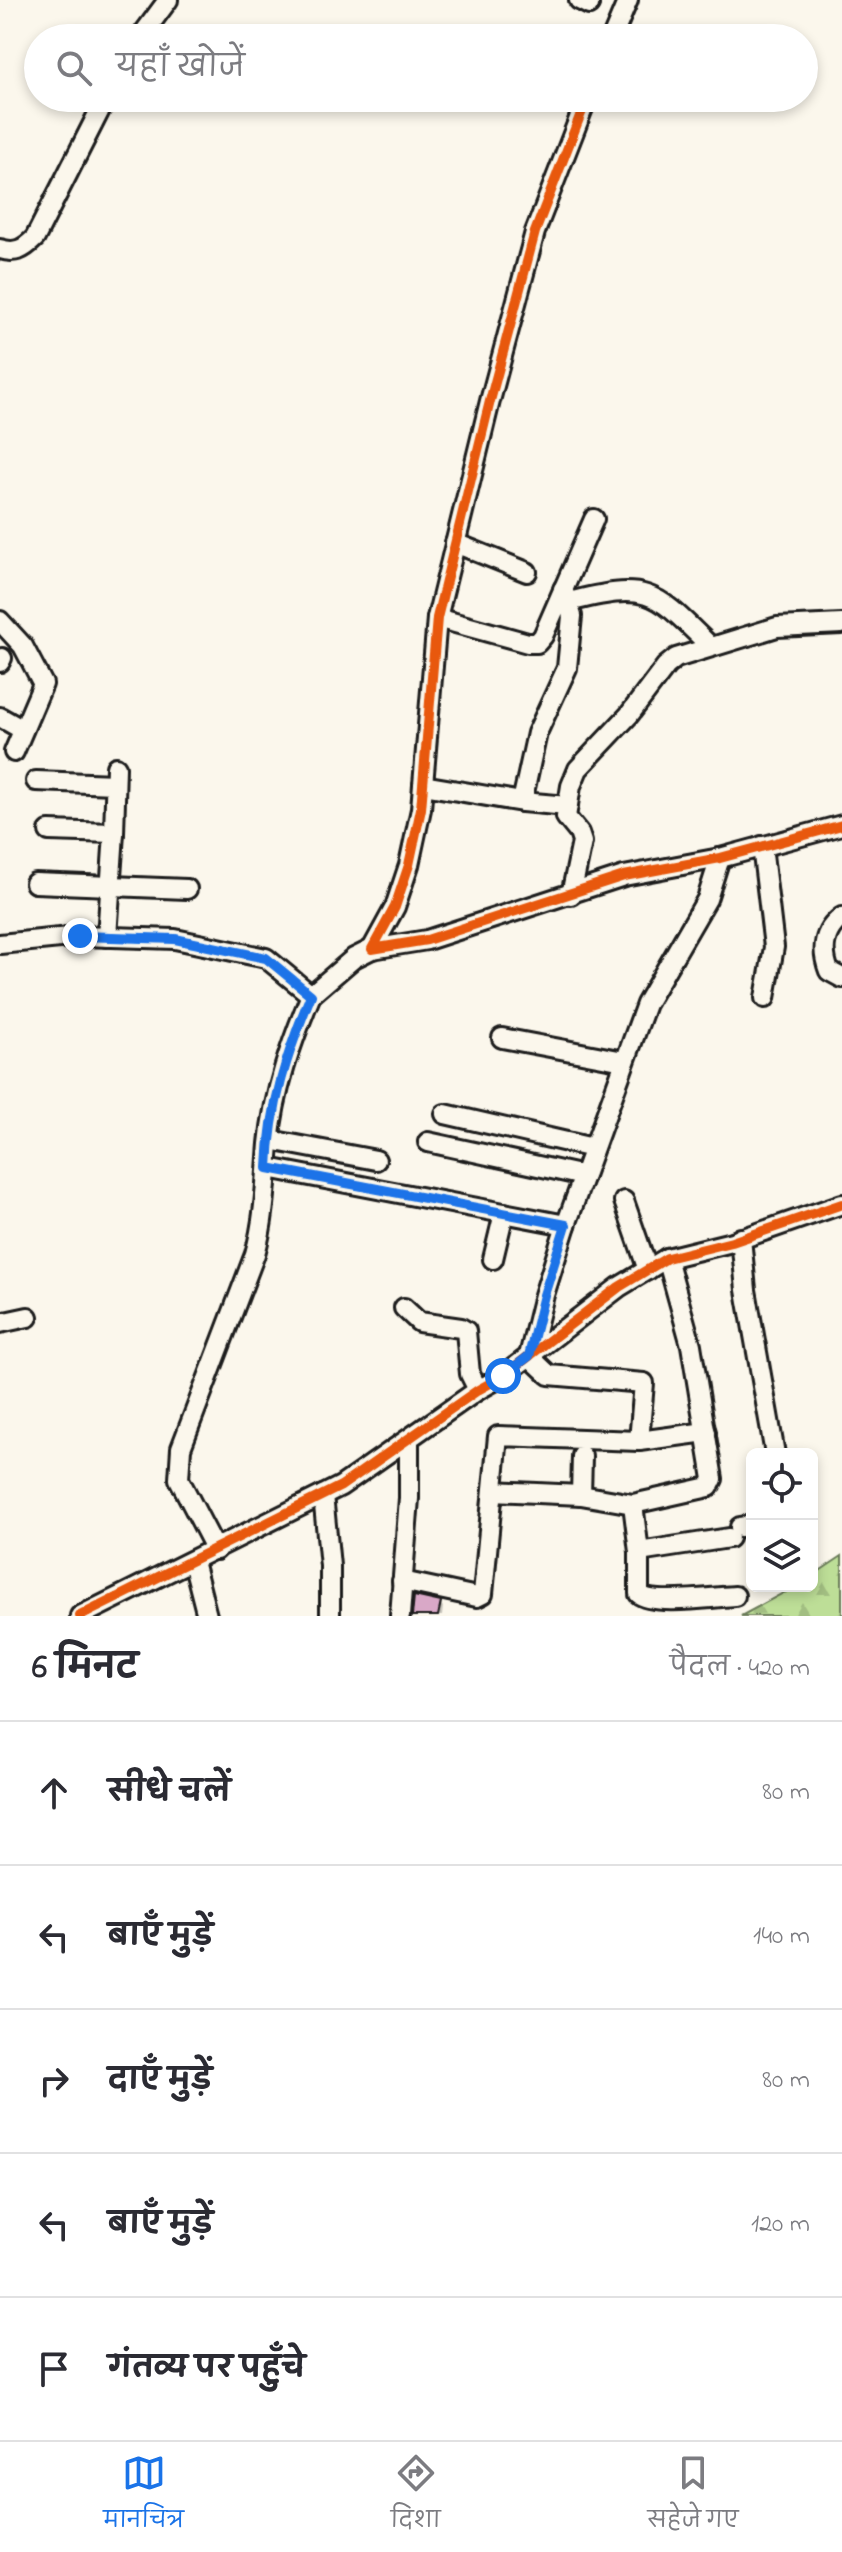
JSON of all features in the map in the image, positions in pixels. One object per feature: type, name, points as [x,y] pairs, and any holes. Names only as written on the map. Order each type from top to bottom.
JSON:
[{"type":"street","points":[[150,24],[168,0]]},
{"type":"street","points":[[618,24],[628,0]]},
{"type":"street","points":[[0,249],[16,251],[25,248],[35,238],[99,112]]},
{"type":"street","points":[[372,949],[395,907],[409,865],[421,809],[437,618],[455,543],[535,232],[582,112]]},
{"type":"street","points":[[437,618],[537,643],[566,596],[594,519]]},
{"type":"street","points":[[455,543],[527,572]]},
{"type":"street","points":[[566,596],[614,592],[650,595],[667,604],[711,647]]},
{"type":"street","points":[[522,802],[537,733],[567,668],[572,616],[566,596]]},
{"type":"street","points":[[0,621],[23,646],[43,684],[14,752]]},
{"type":"street","points":[[571,895],[582,842],[579,833],[567,821],[571,786],[578,769],[629,715],[666,666],[676,658],[777,627],[842,624]]},
{"type":"street","points":[[0,717],[23,730]]},
{"type":"street","points":[[36,781],[116,775],[107,937]]},
{"type":"street","points":[[423,785],[522,802],[568,806]]},
{"type":"street","points":[[216,1550],[179,1479],[181,1448],[247,1280],[260,1235],[270,1140],[288,1051],[311,995],[354,958],[372,949],[427,940],[624,876],[720,858],[842,825]]},
{"type":"street","points":[[49,831],[114,833]]},
{"type":"street","points":[[762,846],[774,947],[765,998]]},
{"type":"street","points":[[529,1356],[566,1225],[624,1061],[646,1004],[707,899],[720,858]]},
{"type":"street","points":[[35,883],[187,889]]},
{"type":"street","points":[[842,917],[830,928],[824,945],[829,971],[842,978]]},
{"type":"street","points":[[0,944],[80,936],[175,939],[266,958],[311,995]]},
{"type":"street","points":[[502,1038],[624,1061]]},
{"type":"street","points":[[445,1114],[593,1148]]},
{"type":"street","points":[[270,1140],[376,1160]]},
{"type":"street","points":[[428,1142],[584,1176]]},
{"type":"street","points":[[268,1168],[566,1225]]},
{"type":"street","points":[[624,1201],[648,1270]]},
{"type":"street","points":[[80,1616],[323,1495],[503,1376],[619,1287],[667,1258],[741,1238],[842,1204]]},
{"type":"street","points":[[493,1259],[504,1213]]},
{"type":"street","points":[[741,1238],[746,1290],[774,1448]]},
{"type":"street","points":[[493,1491],[581,1495],[633,1504],[709,1487],[713,1479],[691,1345],[667,1258]]},
{"type":"street","points":[[404,1308],[419,1322],[466,1331],[469,1368],[478,1390]]},
{"type":"street","points":[[0,1323],[28,1317]]},
{"type":"street","points":[[529,1356],[549,1375],[644,1383],[639,1441]]},
{"type":"street","points":[[402,1581],[477,1597],[483,1594],[498,1436],[639,1441],[706,1432]]},
{"type":"street","points":[[400,1616],[409,1498],[409,1440]]},
{"type":"street","points":[[581,1495],[582,1456]]},
{"type":"street","points":[[323,1495],[330,1566],[330,1616]]},
{"type":"street","points":[[633,1504],[639,1552],[639,1594],[650,1608],[735,1596]]},
{"type":"street","points":[[639,1552],[740,1530]]},
{"type":"street","points":[[193,1561],[207,1616]]},
{"type":"green space","points":[[842,1556],[842,1616],[741,1616],[785,1592],[818,1592],[818,1572]]},
{"type":"building","points":[[414,1596],[441,1602],[438,1616],[412,1616]]},
{"type":"cycle path","points":[[582,112],[535,232],[490,401],[437,618],[421,809],[409,865],[395,907],[372,949],[427,940],[624,876],[720,858],[842,825]]},
{"type":"cycle path","points":[[80,1616],[341,1486],[478,1390],[503,1376],[619,1287],[667,1258],[732,1242],[842,1204]]},
{"type":"route","points":[[80,936],[175,939],[266,958],[311,995],[288,1051],[277,1094],[268,1168],[566,1225],[529,1356],[503,1376]]}]
